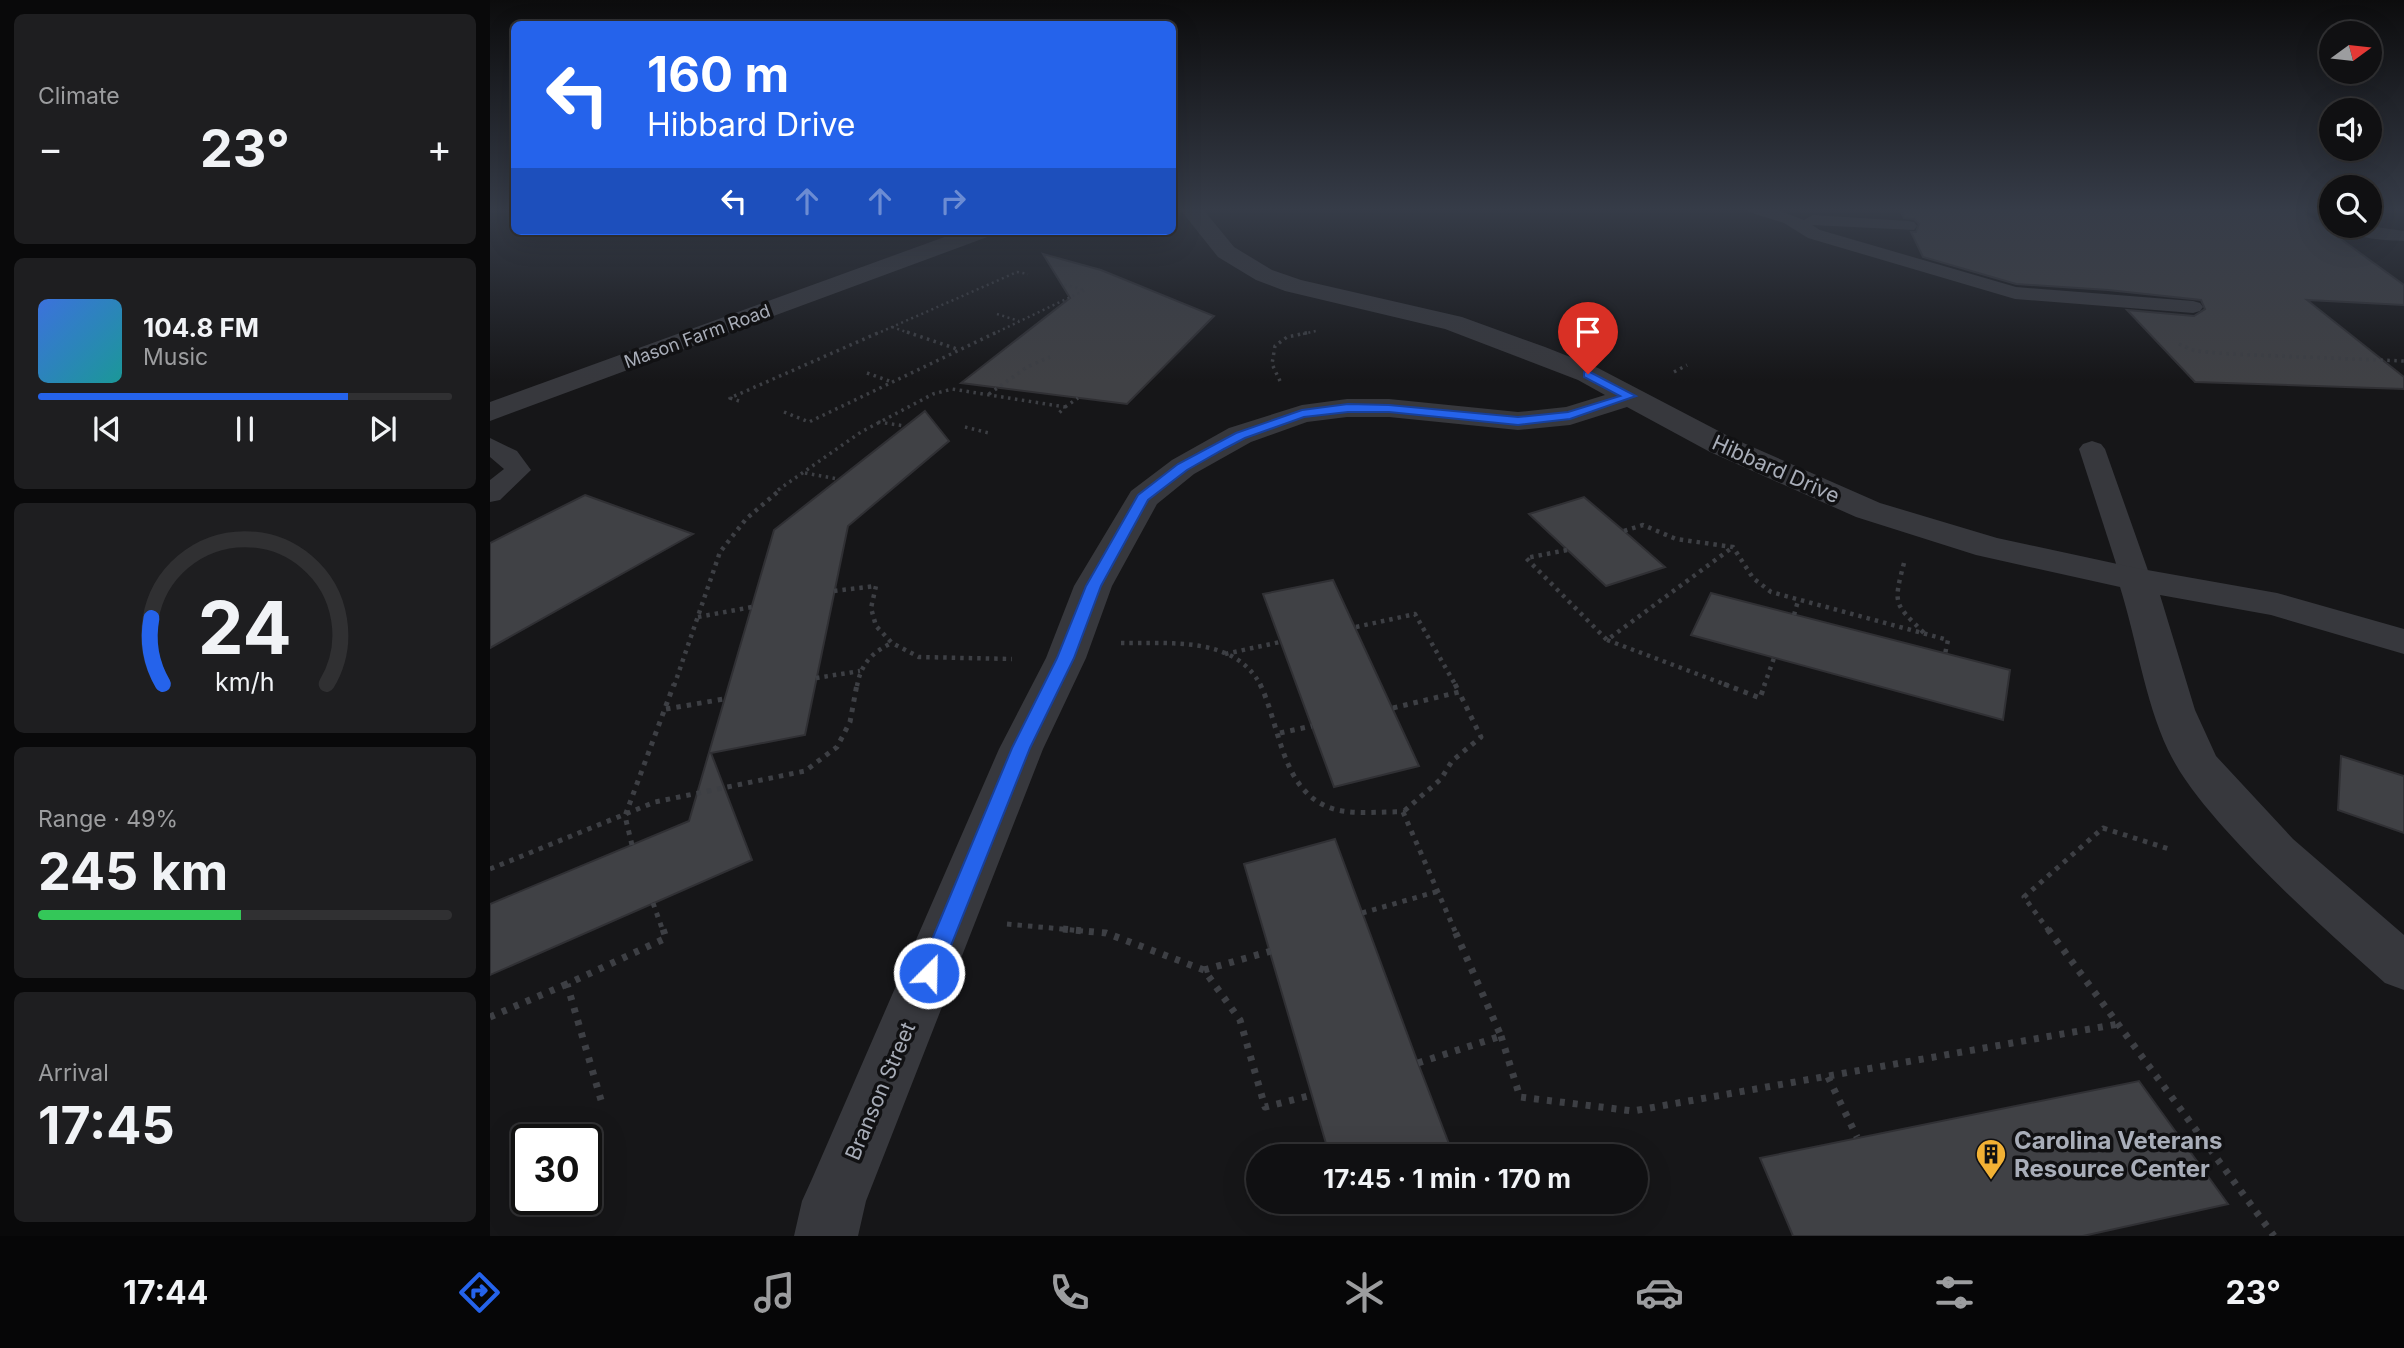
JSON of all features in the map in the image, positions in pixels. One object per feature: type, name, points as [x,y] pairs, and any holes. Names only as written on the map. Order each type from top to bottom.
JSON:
[{"type":"street","name":"Mason Farm Road","points":[[490,412],[888,266]]},
{"type":"street","name":"Hibbard Drive","points":[[1249,266],[1294,286],[1453,323],[1588,374],[1721,445],[1868,510],[1920,528],[1989,547],[2136,579],[2277,605],[2404,642]]},
{"type":"street","name":"Branson Street","points":[[826,1236],[834,1200],[1021,748],[1069,649],[1093,586],[1143,498],[1182,467],[1230,440],[1302,414],[1348,408],[1389,408],[1518,421],[1570,416],[1630,396]]},
{"type":"street","points":[[2136,579],[2178,721],[2192,754],[2221,793],[2299,876],[2404,967]]},
{"type":"lane","points":[[1922,266],[2015,293],[2193,307]]},
{"type":"lane","points":[[490,446],[508,456],[518,470],[490,495]]},
{"type":"lane","points":[[2092,449],[2136,579]]},
{"type":"path","points":[[738,401],[730,398],[1017,272],[1028,274]]},
{"type":"path","points":[[783,412],[809,422],[1085,290],[1062,284]]},
{"type":"path","points":[[953,300],[963,302]]},
{"type":"path","points":[[2117,301],[2181,345],[2195,351],[2229,355],[2404,361]]},
{"type":"path","points":[[997,314],[1020,321]]},
{"type":"path","points":[[891,327],[960,350]]},
{"type":"path","points":[[1302,414],[1283,388],[1272,364],[1275,346],[1287,337],[1314,331]]},
{"type":"path","points":[[2229,355],[2233,359]]},
{"type":"path","points":[[824,357],[832,360]]},
{"type":"path","points":[[988,394],[1027,367],[1050,357]]},
{"type":"path","points":[[2328,358],[2333,363]]},
{"type":"path","points":[[867,373],[892,382]]},
{"type":"path","points":[[632,845],[625,816],[666,709],[720,552],[746,519],[770,496],[877,422],[933,394],[953,389],[1065,407]]},
{"type":"path","points":[[1057,415],[1078,398]]},
{"type":"path","points":[[877,422],[905,426]]},
{"type":"path","points":[[965,427],[989,433]]},
{"type":"path","points":[[804,473],[838,479]]},
{"type":"path","points":[[1624,531],[1643,525],[1660,536],[1678,541],[1733,547]]},
{"type":"path","points":[[1920,528],[1901,570],[1897,589],[1899,608],[1925,634]]},
{"type":"path","points":[[1733,547],[1753,578],[1771,592],[1948,640],[1945,654]]},
{"type":"path","points":[[1607,640],[1733,547]]},
{"type":"path","points":[[1567,550],[1526,558],[1607,640],[1760,698],[1774,658]]},
{"type":"path","points":[[834,591],[876,586],[871,608],[876,626],[892,643],[919,657],[1069,649],[1212,648],[1248,666],[1263,687],[1280,733],[1288,769],[1304,792],[1328,807],[1403,812],[1441,779],[1452,761],[1481,737],[1415,614],[1356,627]]},
{"type":"path","points":[[1794,615],[1798,601]]},
{"type":"path","points":[[697,617],[752,607]]},
{"type":"path","points":[[1224,654],[1280,642]]},
{"type":"path","points":[[490,869],[654,802],[805,771],[837,747],[850,722],[860,671],[875,651],[892,643]]},
{"type":"path","points":[[816,678],[860,671]]},
{"type":"path","points":[[1393,708],[1459,692]]},
{"type":"path","points":[[666,709],[724,699]]},
{"type":"path","points":[[1280,733],[1312,726]]},
{"type":"path","points":[[1403,812],[1501,1036],[1520,1097],[1633,1111],[2118,1024]]},
{"type":"path","points":[[2169,849],[2103,828],[2024,897],[2274,1236]]},
{"type":"path","points":[[1362,913],[1439,891]]},
{"type":"path","points":[[490,1017],[666,938],[653,903]]},
{"type":"path","points":[[950,922],[997,923],[1107,933],[1205,970],[1240,1020],[1265,1107],[1312,1095]]},
{"type":"path","points":[[1205,970],[1271,951]]},
{"type":"path","points":[[567,984],[601,1100]]},
{"type":"path","points":[[1418,1063],[1501,1036]]},
{"type":"path","points":[[1828,1077],[1857,1137]]},
{"type":"building","points":[[1050,266],[1085,266],[1101,270],[1214,316],[1127,404],[961,383],[1070,298]]},
{"type":"building","points":[[1953,266],[2377,266],[2404,285],[2404,305],[2307,300],[2404,377],[2404,389],[2195,382],[2127,310],[2194,316],[2205,309],[2201,300],[2016,284]]},
{"type":"building","points":[[925,411],[949,441],[848,526],[805,735],[711,753],[752,860],[490,975],[490,904],[689,821],[774,530]]},
{"type":"building","points":[[585,495],[693,534],[490,648],[490,543]]},
{"type":"building","points":[[1584,497],[1665,567],[1606,586],[1529,514]]},
{"type":"building","points":[[1333,580],[1419,766],[1334,787],[1263,594]]},
{"type":"building","points":[[1711,593],[2010,670],[2003,720],[1691,635]]},
{"type":"building","points":[[2341,756],[2404,776],[2404,833],[2338,810]]},
{"type":"building","points":[[1335,839],[1449,1144],[1326,1144],[1244,864]]},
{"type":"building","name":"Carolina Veterans Resource Center","points":[[2139,1081],[2228,1204],[2083,1236],[1793,1236],[1760,1158]]},
{"type":"place","name":"Carolina Veterans Resource Center","points":[[1991,1181]]},
{"type":"route","points":[[929,973],[1021,748],[1066,658],[1093,586],[1143,498],[1182,467],[1240,435],[1302,414],[1348,408],[1389,408],[1518,421],[1570,416],[1630,396],[1588,374]]}]
